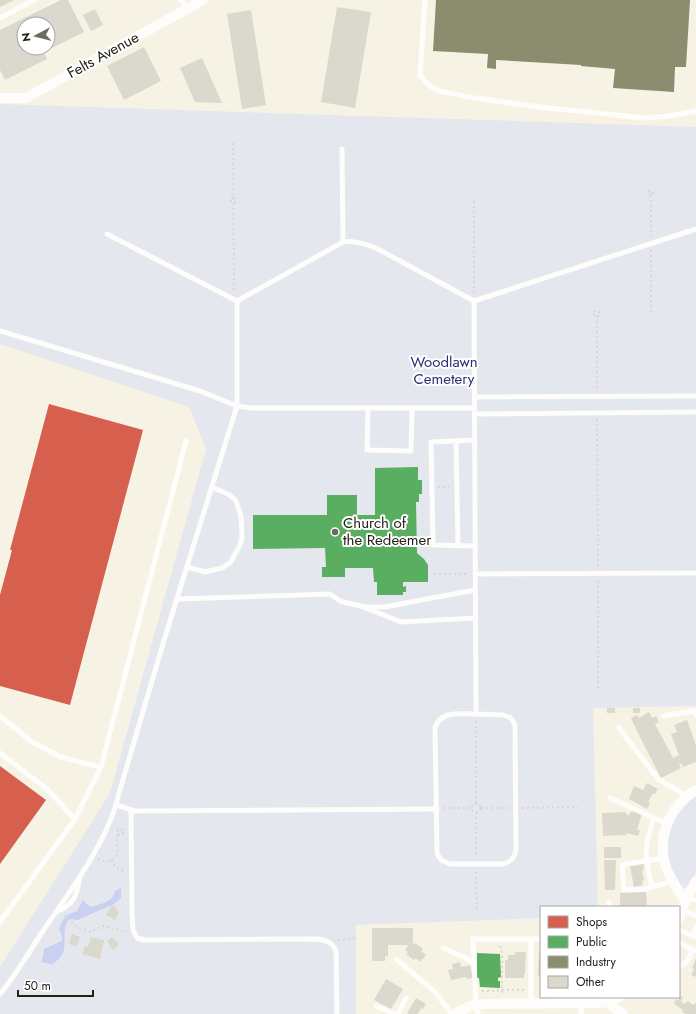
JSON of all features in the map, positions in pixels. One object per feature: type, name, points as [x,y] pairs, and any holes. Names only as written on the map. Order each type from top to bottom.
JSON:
[{"type":"street","name":"Felts Avenue","points":[[0,98],[26,98],[203,0]]},
{"type":"street","points":[[684,909],[666,868],[663,838],[667,824],[679,804],[696,790]]},
{"type":"street","points":[[684,909],[696,881]]},
{"type":"street","points":[[455,1014],[466,1007],[477,1009],[502,1003],[578,1005],[606,1002],[617,998]]},
{"type":"street","points":[[606,1002],[623,1014]]},
{"type":"lane","points":[[0,18],[34,0]]},
{"type":"lane","points":[[180,0],[188,8]]},
{"type":"lane","points":[[424,0],[420,75],[427,84],[439,91],[539,108],[644,118],[669,116],[696,111]]},
{"type":"lane","points":[[342,149],[343,242]]},
{"type":"lane","points":[[235,300],[343,242],[358,242],[376,248],[474,301],[696,229]]},
{"type":"lane","points":[[107,234],[235,300]]},
{"type":"lane","points":[[0,994],[92,856],[102,838],[116,805],[177,599],[237,406],[235,300]]},
{"type":"lane","points":[[474,301],[476,714]]},
{"type":"lane","points":[[0,331],[200,391],[237,406],[251,408],[412,408],[474,411],[597,413],[696,412]]},
{"type":"lane","points":[[474,397],[696,396]]},
{"type":"lane","points":[[368,408],[367,450],[411,451],[412,408]]},
{"type":"lane","points":[[474,440],[431,442],[433,545],[475,546]]},
{"type":"lane","points":[[0,922],[75,819],[94,785],[101,767],[186,441]]},
{"type":"lane","points":[[456,441],[458,546]]},
{"type":"lane","points":[[187,567],[205,572],[222,568],[230,563],[240,545],[242,538],[241,516],[236,501],[230,494],[212,487]]},
{"type":"lane","points":[[475,574],[696,573]]},
{"type":"lane","points":[[364,607],[384,607],[475,590]]},
{"type":"lane","points":[[177,599],[330,594],[340,601],[364,607],[401,622],[475,618]]},
{"type":"lane","points":[[663,716],[695,711],[696,716]]},
{"type":"lane","points":[[476,714],[503,714],[510,717],[514,722],[516,734],[515,854],[509,862],[500,864],[450,864],[441,860],[437,850],[436,725],[440,718],[448,715],[476,714]]},
{"type":"lane","points":[[0,716],[31,741],[60,757],[101,767]]},
{"type":"lane","points":[[619,728],[658,779],[687,796]]},
{"type":"lane","points":[[0,753],[40,783],[75,819]]},
{"type":"lane","points":[[610,798],[667,824]]},
{"type":"lane","points":[[116,805],[136,811],[437,808]]},
{"type":"lane","points":[[132,810],[132,912],[134,933],[137,938],[144,940],[316,939],[328,941],[335,950],[337,963],[337,1014]]},
{"type":"lane","points":[[652,886],[646,861],[647,840],[654,818]]},
{"type":"lane","points":[[664,858],[622,865],[624,890],[646,888],[672,881]]},
{"type":"lane","points":[[56,912],[68,906],[75,898],[80,875]]},
{"type":"lane","points":[[684,909],[696,916]]},
{"type":"lane","points":[[680,930],[694,937],[696,927]]},
{"type":"lane","points":[[531,939],[531,1003]]},
{"type":"lane","points":[[477,1009],[473,940],[540,939]]},
{"type":"lane","points":[[680,944],[694,950],[688,960],[680,966]]},
{"type":"lane","points":[[443,948],[466,958],[474,964]]},
{"type":"lane","points":[[396,959],[435,992],[452,1014]]},
{"type":"lane","points":[[398,1014],[406,998]]},
{"type":"lane","points":[[376,1006],[395,1014]]},
{"type":"path","points":[[233,143],[235,300]]},
{"type":"path","points":[[651,195],[651,314]]},
{"type":"path","points":[[474,201],[474,301]]},
{"type":"path","points":[[597,316],[598,397]]},
{"type":"path","points":[[597,413],[598,690]]},
{"type":"path","points":[[434,574],[475,574]]},
{"type":"path","points":[[472,808],[473,805],[476,804],[476,714]]},
{"type":"path","points":[[476,804],[478,804],[480,808]]},
{"type":"path","points":[[437,808],[472,808],[476,812],[479,811],[480,808],[578,807]]},
{"type":"path","points":[[92,856],[102,861],[111,860],[118,853],[118,835]]},
{"type":"path","points":[[111,860],[124,872],[132,872]]},
{"type":"path","points":[[65,916],[77,927],[90,932],[103,926],[134,933]]},
{"type":"path","points":[[332,945],[339,939],[355,938]]},
{"type":"path","points":[[497,939],[502,954],[502,1003]]},
{"type":"path","points":[[475,991],[502,991],[506,989],[531,990]]},
{"type":"green space","name":"Woodlawn Cemetery","points":[[0,104],[696,127],[696,706],[593,708],[598,906],[540,906],[540,918],[356,925],[356,1014],[0,1014],[0,967],[110,793],[206,449],[189,407],[0,344]]},
{"type":"green space","points":[[696,796],[696,872],[688,887],[683,888],[675,877],[670,865],[668,839],[678,814],[686,804]]},
{"type":"water","points":[[121,888],[121,898],[114,904],[78,920],[69,919],[66,925],[64,948],[59,959],[52,964],[41,962],[44,949],[62,941],[62,936],[59,929],[61,923],[67,915],[77,911],[83,900],[90,907],[101,904],[109,901],[114,895],[115,891]]},
{"type":"building: Shops","points":[[49,404],[143,430],[70,705],[0,686],[0,595],[12,550],[10,550]]},
{"type":"building: Shops","points":[[0,766],[46,800],[0,864]]},
{"type":"building: Public","name":"Church of the Redeemer","points":[[418,467],[418,480],[422,480],[422,494],[419,494],[419,502],[416,502],[417,553],[428,565],[428,582],[403,582],[403,587],[406,586],[406,592],[403,592],[403,595],[377,595],[377,582],[374,582],[373,568],[345,568],[345,577],[322,577],[322,567],[326,567],[325,548],[253,549],[253,515],[327,515],[327,495],[357,495],[357,515],[375,515],[375,468]]},
{"type":"building: Public","points":[[477,953],[500,954],[501,977],[498,978],[498,981],[500,981],[500,988],[480,987],[479,978],[477,978]]},
{"type":"building: Industry","points":[[436,0],[690,0],[686,67],[675,67],[674,92],[613,88],[615,69],[581,65],[496,60],[496,69],[487,68],[488,54],[433,51]]},
{"type":"building: Other","points":[[0,0],[14,0],[0,7]]},
{"type":"building: Other","points":[[61,0],[68,0],[84,32],[56,46],[56,16],[28,16]]},
{"type":"building: Other","points":[[337,7],[371,12],[355,108],[321,102]]},
{"type":"building: Other","points":[[95,9],[103,25],[91,31],[83,15]]},
{"type":"building: Other","points":[[251,10],[266,105],[242,109],[227,14]]},
{"type":"building: Other","points":[[16,22],[16,56],[46,56],[47,59],[5,80],[0,70],[0,30]]},
{"type":"building: Other","points":[[144,47],[161,81],[124,100],[107,66]]},
{"type":"building: Other","points":[[202,58],[222,103],[195,102],[180,68]]},
{"type":"building: Other","points":[[607,708],[615,708],[615,713],[607,713]]},
{"type":"building: Other","points":[[633,708],[640,708],[640,713],[633,713]]},
{"type":"building: Other","points":[[649,712],[652,718],[656,716],[659,722],[655,724],[673,758],[679,755],[671,734],[677,732],[674,725],[687,720],[696,745],[696,762],[683,767],[681,763],[679,764],[681,768],[661,778],[631,718],[637,715],[639,718]]},
{"type":"building: Other","points":[[647,783],[658,789],[655,794],[653,793],[648,802],[650,803],[647,809],[629,799],[634,786],[643,790]]},
{"type":"building: Other","points":[[631,811],[642,814],[637,830],[640,830],[638,836],[626,833],[627,835],[603,836],[602,813],[626,812],[626,814],[629,815]]},
{"type":"building: Other","points":[[604,847],[621,847],[621,858],[604,858]]},
{"type":"building: Other","points":[[604,860],[616,860],[615,890],[605,890]]},
{"type":"building: Other","points":[[643,863],[643,885],[634,887],[630,866]]},
{"type":"building: Other","points":[[646,892],[647,906],[620,906],[620,893]]},
{"type":"building: Other","points":[[112,905],[117,908],[116,910],[119,912],[115,920],[106,915]]},
{"type":"building: Other","points":[[372,928],[413,928],[413,945],[415,943],[423,949],[421,951],[426,955],[420,962],[416,958],[414,960],[406,954],[408,952],[405,950],[409,945],[388,945],[388,956],[385,956],[385,961],[372,961]]},
{"type":"building: Other","points":[[72,934],[80,937],[77,946],[69,944]]},
{"type":"building: Other","points":[[91,937],[104,940],[100,959],[82,954],[85,946],[88,947]]},
{"type":"building: Other","points":[[112,937],[119,945],[113,950],[107,941]]},
{"type":"building: Other","points":[[515,952],[526,952],[524,978],[505,978],[505,960],[508,960],[508,955],[515,955]]},
{"type":"building: Other","points":[[539,953],[540,953],[540,976],[538,976]]},
{"type":"building: Other","points":[[696,958],[696,977],[691,975]]},
{"type":"building: Other","points":[[460,962],[461,967],[470,965],[473,978],[467,979],[466,977],[451,980],[448,970],[453,969],[452,964]]},
{"type":"building: Other","points":[[386,979],[403,989],[391,1009],[374,1000]]},
{"type":"building: Other","points":[[680,996],[683,998],[681,1002],[685,1004],[687,1001],[694,1005],[696,1002],[696,1014],[686,1014],[682,1012],[683,1010],[674,1004],[676,999],[678,1000]]},
{"type":"building: Other","points":[[416,998],[426,1004],[423,1009],[421,1008],[418,1014],[407,1013]]},
{"type":"place","name":"Church of the Redeemer","points":[[335,532]]}]
